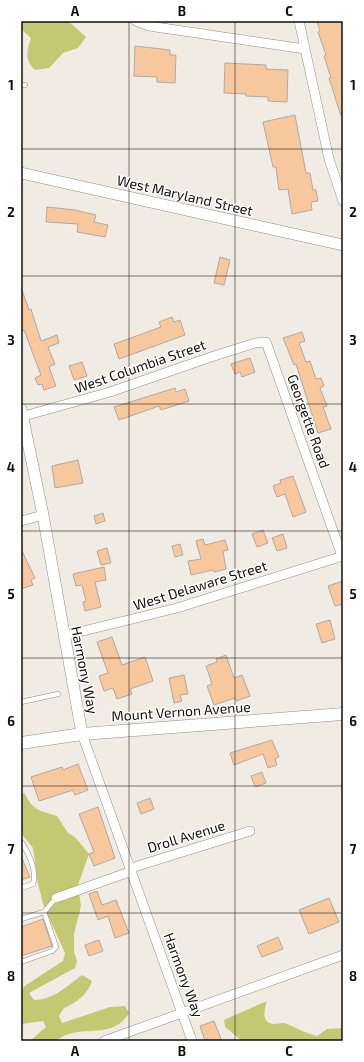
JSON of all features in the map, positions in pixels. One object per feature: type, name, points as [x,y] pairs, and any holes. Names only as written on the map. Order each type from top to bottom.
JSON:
[{"type":"main road","name":"Mount Vernon Avenue","points":[[21,743],[82,734],[343,714]]},
{"type":"street","points":[[136,21],[149,26],[305,49]]},
{"type":"street","points":[[299,21],[329,159],[343,201]]},
{"type":"street","name":"West Maryland Street","points":[[21,173],[343,245]]},
{"type":"street","name":"West Columbia Street","points":[[22,412],[103,394],[211,357],[265,342]]},
{"type":"street","name":"Georgette Road","points":[[265,342],[342,556]]},
{"type":"street","name":"Harmony Way","points":[[22,412],[43,515],[63,636],[82,734],[132,869],[192,1041]]},
{"type":"street","points":[[21,521],[43,515]]},
{"type":"street","name":"West Delaware Street","points":[[63,636],[177,608],[342,556]]},
{"type":"street","name":"Droll Avenue","points":[[56,898],[132,869],[250,831]]},
{"type":"street","points":[[104,1041],[343,955]]},
{"type":"lane","points":[[21,702],[58,694]]},
{"type":"lane","points":[[21,843],[28,852],[35,878],[33,884],[21,888]]},
{"type":"lane","points":[[21,919],[44,912],[56,898]]},
{"type":"lane","points":[[21,962],[52,951],[56,947],[44,912]]},
{"type":"green space","points":[[21,21],[68,21],[86,37],[78,48],[63,53],[49,68],[35,70],[29,62],[27,55],[31,38],[21,29]]},
{"type":"green space","points":[[21,792],[25,794],[31,804],[38,810],[57,816],[68,833],[75,837],[89,854],[78,885],[81,906],[74,934],[74,952],[77,961],[75,968],[29,993],[34,1000],[47,998],[60,992],[82,975],[92,981],[90,986],[81,998],[64,1008],[59,1016],[62,1023],[110,1007],[125,1006],[129,1013],[122,1022],[114,1027],[104,1030],[74,1033],[56,1041],[30,1041],[46,1027],[43,1021],[21,1024],[21,990],[26,985],[63,961],[65,953],[44,907],[38,884],[33,848],[21,833]]},
{"type":"green space","points":[[267,1001],[264,1016],[270,1023],[285,1023],[317,1036],[327,1029],[343,1028],[343,1041],[242,1041],[225,1027],[224,1020]]},
{"type":"building","points":[[317,21],[343,21],[343,115],[341,116],[329,78],[331,78],[324,56],[326,55],[318,32],[320,31]]},
{"type":"building","points":[[135,46],[170,50],[170,55],[176,55],[175,83],[157,82],[157,77],[134,76]]},
{"type":"building","points":[[225,63],[266,65],[266,69],[288,70],[287,102],[268,101],[268,97],[224,93]]},
{"type":"building","points":[[295,115],[306,173],[310,173],[313,190],[316,190],[318,201],[311,202],[312,210],[292,214],[288,189],[279,190],[276,167],[273,167],[263,122]]},
{"type":"building","points":[[47,207],[75,210],[96,215],[94,222],[108,225],[105,237],[77,232],[78,224],[46,222]]},
{"type":"building","points":[[220,257],[230,260],[224,285],[214,283]]},
{"type":"building","points":[[22,290],[29,310],[31,309],[41,341],[57,335],[59,343],[48,347],[55,364],[49,367],[56,386],[44,390],[42,384],[38,385],[35,378],[41,375],[24,330],[22,331],[21,327]]},
{"type":"building","points":[[172,317],[174,322],[180,320],[185,335],[119,359],[114,344],[161,327],[159,322]]},
{"type":"building","points":[[302,332],[305,341],[299,343],[306,362],[310,361],[316,379],[321,378],[324,386],[320,388],[327,406],[323,407],[331,429],[318,433],[296,364],[294,365],[283,338]]},
{"type":"building","points":[[250,358],[255,372],[242,377],[240,372],[235,374],[231,364]]},
{"type":"building","points":[[82,362],[87,376],[74,380],[69,366]]},
{"type":"building","points":[[175,388],[176,392],[185,389],[189,401],[161,410],[159,406],[119,420],[114,407]]},
{"type":"building","points":[[78,460],[83,483],[55,488],[52,466]]},
{"type":"building","points":[[293,476],[306,512],[293,517],[285,494],[277,497],[273,486],[281,483],[280,480]]},
{"type":"building","points":[[103,513],[105,521],[96,524],[94,516]]},
{"type":"building","points":[[263,530],[268,543],[257,547],[252,534]]},
{"type":"building","points":[[283,534],[287,548],[277,551],[272,538]]},
{"type":"building","points":[[203,539],[205,545],[225,540],[228,550],[223,551],[226,569],[214,572],[213,570],[191,575],[188,561],[201,559],[196,541]]},
{"type":"building","points":[[180,544],[183,555],[175,557],[172,546]]},
{"type":"building","points":[[107,548],[111,563],[101,565],[97,551]]},
{"type":"building","points":[[21,549],[35,578],[31,580],[33,585],[21,589]]},
{"type":"building","points":[[104,567],[106,580],[95,582],[101,607],[85,611],[83,602],[86,601],[82,585],[76,586],[73,574]]},
{"type":"building","points":[[343,581],[343,604],[335,606],[328,586]]},
{"type":"building","points":[[330,620],[335,639],[322,643],[316,624]]},
{"type":"building","points":[[112,637],[122,665],[145,657],[153,681],[130,689],[132,694],[117,699],[113,688],[104,691],[99,676],[108,673],[97,642]]},
{"type":"building","points":[[226,655],[234,678],[242,675],[250,696],[236,701],[235,698],[214,705],[207,686],[212,684],[206,666],[217,662],[216,659]]},
{"type":"building","points":[[184,675],[188,694],[180,695],[182,701],[174,703],[169,678]]},
{"type":"building","points":[[272,740],[279,757],[275,759],[277,765],[268,768],[263,754],[234,765],[230,753]]},
{"type":"building","points":[[78,764],[88,790],[75,795],[73,790],[39,801],[31,777],[62,767],[63,770]]},
{"type":"building","points":[[262,772],[266,783],[255,787],[251,776]]},
{"type":"building","points":[[150,798],[154,809],[141,814],[137,803]]},
{"type":"building","points":[[98,807],[115,858],[94,866],[89,854],[94,852],[79,814]]},
{"type":"building","points":[[21,856],[30,877],[21,880]]},
{"type":"building","points":[[97,891],[102,905],[116,900],[129,933],[115,938],[108,916],[98,920],[89,894]]},
{"type":"building","points":[[329,898],[339,922],[309,934],[299,910]]},
{"type":"building","points":[[43,919],[52,946],[21,956],[21,927]]},
{"type":"building","points":[[278,937],[283,949],[262,957],[257,946]]},
{"type":"building","points":[[99,940],[103,951],[89,956],[85,945]]},
{"type":"building","points":[[214,1021],[222,1041],[205,1041],[200,1026]]}]
